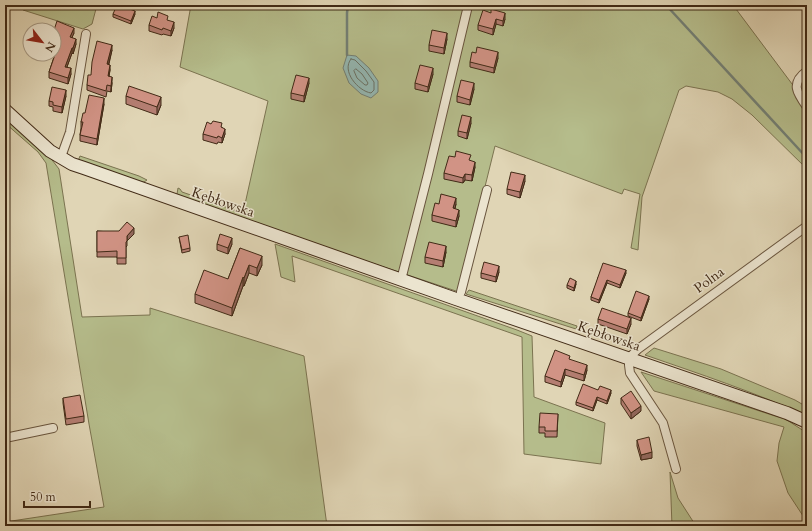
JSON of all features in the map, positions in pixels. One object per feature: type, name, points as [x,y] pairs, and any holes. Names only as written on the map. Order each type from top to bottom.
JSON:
[{"type":"street","points":[[401,280],[467,10]]},
{"type":"street","points":[[61,157],[70,132],[86,34]]},
{"type":"street","points":[[807,71],[799,77],[797,82],[800,97],[807,107]]},
{"type":"street","name":"Kębłowska","points":[[5,110],[50,151],[84,168],[401,280],[787,413],[807,422]]},
{"type":"street","points":[[461,292],[487,190]]},
{"type":"street","name":"Polna","points":[[629,358],[638,349],[807,226]]},
{"type":"street","points":[[629,358],[630,373],[663,423],[676,469]]},
{"type":"street","points":[[5,438],[53,428]]},
{"type":"green space","points":[[21,5],[97,5],[92,24],[83,29],[23,10]]},
{"type":"green space","points":[[191,5],[733,5],[807,104],[807,169],[752,115],[732,99],[718,92],[686,86],[679,90],[642,197],[638,250],[631,248],[640,194],[624,189],[622,194],[495,146],[459,292],[242,220],[178,196],[178,188],[182,192],[243,213],[268,101],[180,67]]},
{"type":"green space","points":[[5,116],[49,156],[59,169],[82,317],[150,315],[150,308],[304,356],[327,526],[5,526],[5,522],[104,507],[46,163],[38,152],[5,123]]},
{"type":"green space","points":[[80,156],[147,180],[144,182],[136,182],[78,161]]},
{"type":"green space","points":[[275,244],[532,336],[534,397],[605,423],[601,464],[524,454],[522,337],[292,256],[295,282],[281,277]]},
{"type":"green space","points":[[469,290],[577,326],[576,329],[466,294]]},
{"type":"green space","points":[[654,348],[721,369],[795,400],[807,407],[807,416],[747,391],[645,355]]},
{"type":"green space","points":[[641,372],[787,420],[807,433],[807,522],[788,493],[777,461],[779,443],[784,427],[654,391]]},
{"type":"green space","points":[[670,472],[678,498],[696,526],[672,526]]},
{"type":"water","points":[[347,55],[356,56],[369,68],[378,81],[378,92],[371,98],[361,94],[349,83],[343,68]]},
{"type":"building","points":[[117,5],[135,11],[131,21],[113,14]]},
{"type":"building","points":[[491,9],[505,13],[503,21],[496,19],[493,29],[478,25],[483,10],[491,13]]},
{"type":"building","points":[[158,12],[168,16],[167,20],[174,22],[171,31],[163,28],[162,30],[149,25],[152,16],[157,18]]},
{"type":"building","points":[[62,23],[74,28],[70,37],[76,39],[65,67],[71,68],[68,78],[49,72],[52,62],[62,62]]},
{"type":"building","points":[[432,30],[447,33],[444,48],[429,45]]},
{"type":"building","points":[[97,41],[112,45],[107,64],[110,65],[108,76],[112,77],[111,86],[107,85],[106,91],[87,85],[88,75],[91,75],[92,62]]},
{"type":"building","points":[[477,47],[498,52],[494,68],[470,62],[472,52],[476,53]]},
{"type":"building","points":[[420,65],[433,68],[428,87],[415,83]]},
{"type":"building","points":[[296,75],[309,78],[304,96],[291,93]]},
{"type":"building","points":[[461,80],[474,83],[470,100],[457,96]]},
{"type":"building","points":[[129,86],[161,97],[157,107],[126,96]]},
{"type":"building","points":[[52,87],[66,90],[62,107],[53,105],[53,102],[49,101]]},
{"type":"building","points":[[89,95],[104,98],[97,139],[80,135],[83,122],[81,122],[83,113],[85,113]]},
{"type":"building","points":[[462,115],[471,117],[467,133],[458,131]]},
{"type":"building","points":[[213,121],[222,123],[221,127],[225,129],[222,138],[203,134],[207,122],[211,124]]},
{"type":"building","points":[[456,151],[471,155],[469,160],[475,162],[472,175],[465,174],[463,178],[444,173],[449,156],[455,157]]},
{"type":"building","points":[[511,172],[525,175],[520,192],[507,189]]},
{"type":"building","points":[[441,194],[456,198],[453,208],[459,210],[456,221],[432,215],[435,203],[439,204]]},
{"type":"building","points":[[127,222],[134,228],[127,236],[126,258],[117,258],[117,251],[97,252],[97,231],[119,231]]},
{"type":"building","points":[[220,234],[232,238],[228,248],[217,244]]},
{"type":"building","points":[[188,235],[190,248],[182,250],[179,237]]},
{"type":"building","points":[[429,242],[446,246],[443,261],[425,257]]},
{"type":"building","points":[[240,248],[262,256],[257,268],[249,265],[232,308],[195,294],[204,270],[228,279]]},
{"type":"building","points":[[484,262],[499,266],[496,277],[481,273]]},
{"type":"building","points":[[603,263],[626,270],[620,285],[607,280],[599,300],[591,297]]},
{"type":"building","points":[[570,278],[576,281],[574,288],[567,285]]},
{"type":"building","points":[[636,291],[649,296],[641,318],[628,313]]},
{"type":"building","points":[[602,308],[631,318],[627,329],[598,319]]},
{"type":"building","points":[[555,350],[570,356],[569,359],[587,365],[584,375],[565,369],[561,382],[545,376]]},
{"type":"building","points":[[583,384],[598,390],[600,386],[611,390],[607,401],[597,397],[593,408],[576,402]]},
{"type":"building","points":[[631,391],[641,406],[631,413],[621,398]]},
{"type":"building","points":[[80,395],[84,416],[66,419],[63,398]]},
{"type":"building","points":[[540,413],[558,414],[557,431],[545,431],[545,427],[539,427]]},
{"type":"building","points":[[649,437],[652,452],[641,455],[637,440]]},
{"type":"waterway","points":[[347,55],[348,5]]},
{"type":"waterway","points":[[666,5],[807,158]]}]
